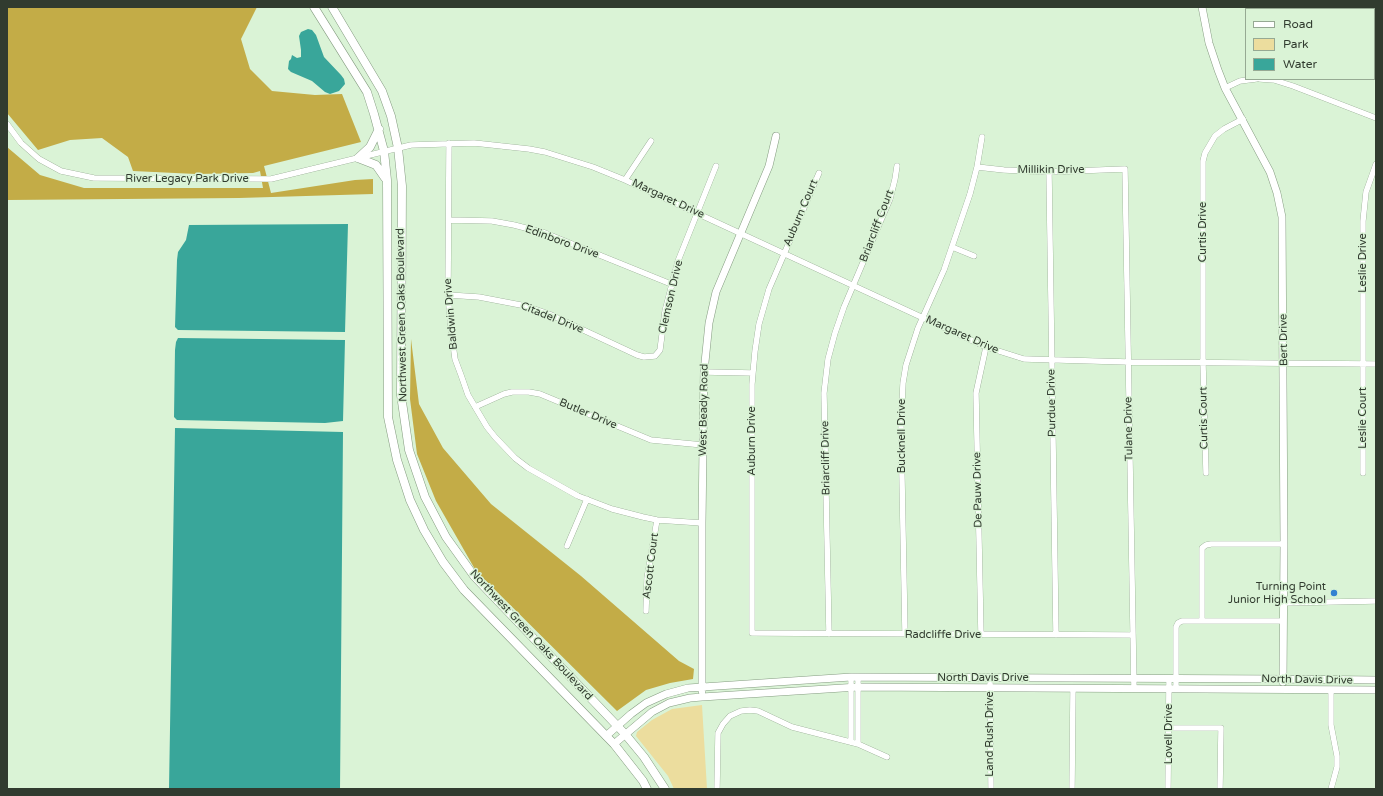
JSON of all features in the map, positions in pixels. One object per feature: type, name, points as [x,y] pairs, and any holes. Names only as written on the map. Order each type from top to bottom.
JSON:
[{"type":"main road","name":"Northwest Green Oaks Boulevard","points":[[332,7],[382,91],[391,116],[398,148],[402,186],[401,395],[409,450],[425,497],[446,536],[474,576],[625,734],[644,757],[665,789]]},
{"type":"main road","name":"Northwest Green Oaks Boulevard","points":[[318,8],[367,92],[384,151],[387,180],[388,417],[397,460],[410,500],[435,549],[464,590],[614,744],[643,781],[647,789]]},
{"type":"main road","points":[[379,130],[370,147],[358,158],[376,165],[387,180]]},
{"type":"street","name":"Bert Drive","points":[[1202,7],[1209,43],[1226,88],[1270,172],[1277,193],[1282,217],[1284,363],[1283,690]]},
{"type":"street","points":[[1226,88],[1240,81],[1248,80]]},
{"type":"street","points":[[1274,80],[1376,118]]},
{"type":"street","name":"Curtis Drive","points":[[1203,363],[1203,161],[1205,153],[1215,136],[1224,129],[1243,119]]},
{"type":"street","name":"River Legacy Park Drive","points":[[7,124],[20,144],[39,159],[61,171],[94,178],[271,179],[294,175],[384,151]]},
{"type":"street","name":"West Beady Road","points":[[702,697],[704,372],[709,323],[716,292],[769,166],[776,136]]},
{"type":"street","name":"Bucknell Drive","points":[[905,634],[902,403],[906,365],[918,328],[944,270],[970,194],[977,167],[982,137]]},
{"type":"street","name":"Margaret Drive","points":[[625,180],[651,141]]},
{"type":"street","name":"Baldwin Drive","points":[[448,143],[448,295],[451,329],[455,358],[468,395],[474,407],[495,437],[515,458],[528,468],[587,499],[612,509],[657,520],[702,523]]},
{"type":"street","name":"Margaret Drive","points":[[384,151],[411,145],[474,143],[545,152],[593,167],[698,213],[986,347],[1024,359],[1128,362],[1376,364]]},
{"type":"street","name":"Leslie Drive","points":[[1363,364],[1362,286],[1364,205],[1366,192],[1376,164]]},
{"type":"street","name":"Clemson Drive","points":[[652,357],[655,356],[660,350],[665,312],[678,261],[716,166]]},
{"type":"street","name":"Briarcliff Court","points":[[853,286],[890,199],[897,166]]},
{"type":"street","name":"Millikin Drive","points":[[977,167],[1049,172],[1125,169]]},
{"type":"street","name":"Tulane Drive","points":[[1125,169],[1134,689]]},
{"type":"street","name":"Purdue Drive","points":[[1049,172],[1056,635]]},
{"type":"street","name":"Auburn Court","points":[[784,253],[819,173]]},
{"type":"street","name":"Edinboro Drive","points":[[448,220],[492,221],[545,233],[671,284]]},
{"type":"street","points":[[952,247],[974,256]]},
{"type":"street","name":"Auburn Drive","points":[[752,633],[753,373],[759,324],[769,289],[784,253]]},
{"type":"street","name":"Briarcliff Drive","points":[[829,634],[824,393],[828,359],[834,333],[853,286]]},
{"type":"street","name":"Citadel Drive","points":[[448,295],[479,297],[526,306],[549,314],[637,355],[652,357]]},
{"type":"street","name":"De Pauw Drive","points":[[981,635],[976,393],[986,347]]},
{"type":"street","name":"Curtis Court","points":[[1203,363],[1206,473]]},
{"type":"street","name":"Leslie Court","points":[[1363,364],[1363,473]]},
{"type":"street","points":[[704,372],[753,373]]},
{"type":"street","name":"Butler Drive","points":[[474,407],[504,394],[512,392],[529,392],[540,394],[652,440],[703,446]]},
{"type":"street","points":[[567,546],[587,499]]},
{"type":"street","name":"Ascott Court","points":[[646,611],[647,578],[657,520]]},
{"type":"street","points":[[1284,544],[1206,544],[1202,548],[1202,621],[1284,621]]},
{"type":"street","points":[[1284,603],[1376,601]]},
{"type":"street","name":"Lovell Drive","points":[[1168,789],[1169,728],[1176,626],[1182,621],[1202,621]]},
{"type":"street","name":"Radcliffe Drive","points":[[752,633],[1133,635]]},
{"type":"street","points":[[855,677],[858,744]]},
{"type":"street","name":"North Davis Drive","points":[[606,736],[646,703],[666,694],[688,688],[855,677],[1376,680]]},
{"type":"street","name":"Land Rush Drive","points":[[990,678],[991,789]]},
{"type":"street","points":[[851,742],[855,687]]},
{"type":"street","name":"North Davis Drive","points":[[614,744],[652,712],[669,703],[702,697],[855,687],[1376,690]]},
{"type":"street","points":[[1072,789],[1073,689]]},
{"type":"street","points":[[1331,690],[1331,725],[1337,756],[1337,767],[1331,789]]},
{"type":"street","points":[[717,789],[718,733],[730,716],[741,711],[758,710],[792,727],[858,744],[887,757]]},
{"type":"street","points":[[1169,728],[1221,728],[1220,789]]},
{"type":"green space","points":[[702,705],[707,789],[674,789],[668,776],[636,736],[637,732],[652,720],[672,709]]},
{"type":"shaded area","points":[[7,7],[257,7],[241,39],[250,69],[272,91],[315,95],[342,94],[361,142],[264,166],[271,193],[355,180],[373,179],[373,194],[239,198],[7,200],[7,147],[40,175],[84,188],[263,188],[260,171],[253,173],[196,174],[133,171],[128,157],[102,138],[70,140],[38,150],[7,113]]},
{"type":"shaded area","points":[[411,339],[419,404],[443,448],[491,504],[581,576],[679,661],[694,669],[693,679],[670,683],[646,690],[617,711],[476,571],[436,501],[417,454],[410,399]]},
{"type":"water","points":[[308,29],[312,30],[316,35],[324,57],[344,79],[345,84],[339,91],[330,94],[325,92],[312,81],[291,72],[288,69],[289,61],[292,55],[297,58],[301,57],[299,36],[301,32]]},
{"type":"water","points":[[348,224],[345,332],[178,330],[175,327],[178,252],[186,240],[189,225]]},
{"type":"water","points":[[178,338],[345,340],[343,421],[325,423],[177,420],[174,417],[175,350]]},
{"type":"water","points":[[175,428],[343,432],[340,789],[169,789]]},
{"type":"place","name":"Turning Point Junior High School","points":[[1334,593]]}]
